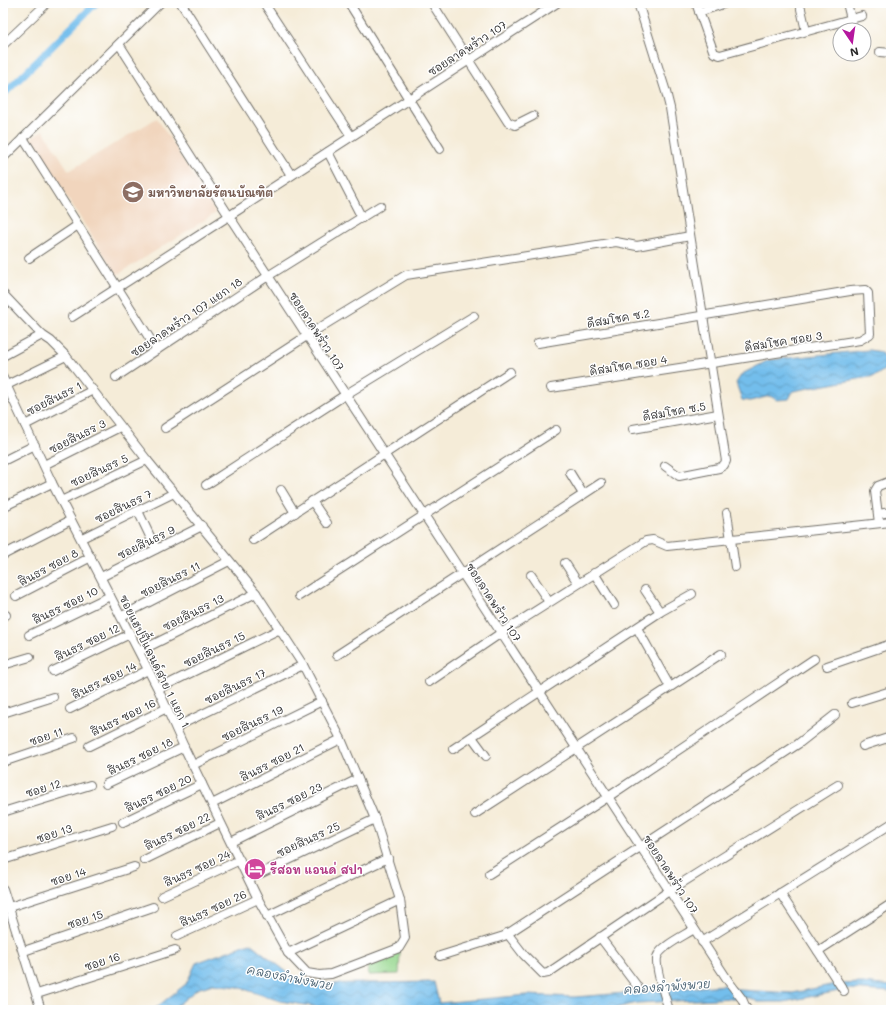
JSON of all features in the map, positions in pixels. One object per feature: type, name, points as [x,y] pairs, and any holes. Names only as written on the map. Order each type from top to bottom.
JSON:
[{"type":"street","points":[[3,45],[44,6],[45,3]]},
{"type":"street","points":[[3,158],[160,3]]},
{"type":"street","points":[[181,3],[291,175]]},
{"type":"street","points":[[264,3],[351,136]]},
{"type":"street","points":[[349,3],[440,149]]},
{"type":"street","points":[[432,3],[511,125],[515,125],[533,116]]},
{"type":"street","name":"ซอยลาดพร้าว 107","points":[[72,317],[328,152],[408,98],[557,3]]},
{"type":"street","points":[[638,3],[666,92],[726,461],[724,465],[679,476],[665,466]]},
{"type":"street","points":[[696,3],[711,46],[717,55],[862,16]]},
{"type":"street","points":[[699,12],[726,3]]},
{"type":"street","points":[[847,3],[851,19]]},
{"type":"street","points":[[801,9],[806,31]]},
{"type":"street","points":[[119,44],[229,216]]},
{"type":"street","points":[[880,52],[891,53]]},
{"type":"street","points":[[23,138],[157,350]]},
{"type":"street","points":[[328,152],[362,218]]},
{"type":"street","name":"ซอยลาดพร้าว 107 แยก 18","points":[[116,377],[268,276],[380,206]]},
{"type":"street","name":"ซอยลาดพร้าว 107","points":[[229,216],[702,942],[742,999],[747,1010]]},
{"type":"street","points":[[29,258],[78,225]]},
{"type":"street","points":[[165,428],[307,336],[399,279],[414,273],[616,242],[637,246],[690,236]]},
{"type":"street","name":"ดีสมโชค ซ.2","points":[[538,343],[702,315],[865,290],[870,299],[870,334],[860,340]]},
{"type":"street","name":"ซอยแฮปปี้แลนด์สาย 1 แยก 1","points":[[3,294],[42,335],[51,341],[66,356],[120,427],[256,593],[303,664],[341,739],[376,819],[400,900],[405,938],[399,948],[331,974],[319,975],[307,973],[288,954],[258,899],[240,860],[220,823],[140,652],[110,596],[82,538],[52,483],[5,382]]},
{"type":"street","points":[[206,485],[345,395],[474,316]]},
{"type":"street","points":[[3,356],[42,335]]},
{"type":"street","name":"ดีสมโชค ซอย 3","points":[[709,363],[860,340]]},
{"type":"street","points":[[5,382],[66,356]]},
{"type":"street","name":"ดีสมโชค ซอย 4","points":[[551,388],[709,363]]},
{"type":"street","points":[[253,540],[510,372]]},
{"type":"street","name":"ซอยสินธร 1","points":[[25,425],[93,390]]},
{"type":"street","name":"ดีสมโชค ซ.5","points":[[633,429],[718,414]]},
{"type":"street","name":"ซอยสินธร 3","points":[[44,465],[120,427]]},
{"type":"street","points":[[299,596],[423,514],[556,430]]},
{"type":"street","points":[[3,461],[34,445]]},
{"type":"street","name":"ซอยสินธร 5","points":[[61,500],[147,460]]},
{"type":"street","points":[[570,473],[583,494]]},
{"type":"street","points":[[879,523],[876,488],[891,481]]},
{"type":"street","points":[[3,507],[52,483]]},
{"type":"street","points":[[337,655],[601,483]]},
{"type":"street","points":[[281,490],[295,513]]},
{"type":"street","name":"ซอยสินธร 7","points":[[82,538],[174,493]]},
{"type":"street","points":[[312,501],[327,522]]},
{"type":"street","points":[[138,511],[156,549]]},
{"type":"street","points":[[878,514],[891,512]]},
{"type":"street","points":[[727,513],[735,567]]},
{"type":"street","points":[[3,554],[71,520]]},
{"type":"street","points":[[429,682],[594,573],[634,548],[650,540],[667,546],[891,522]]},
{"type":"street","name":"ซอยสินธร 9","points":[[101,577],[202,526]]},
{"type":"street","name":"สินธร ซอย 8","points":[[16,596],[91,557]]},
{"type":"street","name":"ซอยสินธร 11","points":[[122,616],[230,561]]},
{"type":"street","points":[[565,563],[578,584]]},
{"type":"street","points":[[594,573],[614,605]]},
{"type":"street","points":[[531,575],[550,602]]},
{"type":"street","points":[[645,590],[660,612]]},
{"type":"street","name":"ซอยสินธร 13","points":[[140,652],[256,593]]},
{"type":"street","points":[[454,749],[660,612],[692,594]]},
{"type":"street","name":"สินธร ซอย 10","points":[[30,634],[110,596]]},
{"type":"street","points":[[637,628],[670,687]]},
{"type":"street","name":"ซอยสินธร 15","points":[[158,689],[280,629]]},
{"type":"street","name":"สินธร ซอย 12","points":[[53,671],[130,634]]},
{"type":"street","points":[[827,666],[891,644]]},
{"type":"street","points":[[475,814],[721,654]]},
{"type":"street","points":[[3,665],[30,657]]},
{"type":"street","points":[[489,874],[608,797],[814,659]]},
{"type":"street","name":"ซอยสินธร 17","points":[[176,727],[303,664]]},
{"type":"street","name":"สินธร ซอย 14","points":[[70,709],[148,670]]},
{"type":"street","points":[[852,703],[891,691]]},
{"type":"street","points":[[3,713],[53,697]]},
{"type":"street","name":"ซอยสินธร 19","points":[[193,765],[322,701]]},
{"type":"street","name":"สินธร ซอย 16","points":[[89,746],[167,708]]},
{"type":"street","points":[[440,956],[489,941],[507,933],[798,744],[835,715]]},
{"type":"street","points":[[472,737],[486,756]]},
{"type":"street","points":[[863,746],[891,737]]},
{"type":"street","name":"ซอย 11","points":[[3,762],[74,738]]},
{"type":"street","name":"สินธร ซอย 21","points":[[212,804],[341,739]]},
{"type":"street","name":"สินธร ซอย 18","points":[[106,784],[184,747]]},
{"type":"street","name":"สินธร ซอย 23","points":[[231,842],[358,779]]},
{"type":"street","name":"สินธร ซอย 20","points":[[123,822],[202,784]]},
{"type":"street","name":"ซอย 12","points":[[3,812],[90,785]]},
{"type":"street","points":[[507,933],[524,955],[543,974],[548,973],[669,891],[838,786]]},
{"type":"street","name":"ซอยสินธร 25","points":[[249,879],[376,819]]},
{"type":"street","name":"สินธร ซอย 22","points":[[144,860],[220,823]]},
{"type":"street","points":[[702,942],[891,824]]},
{"type":"street","name":"ซอย 13","points":[[3,860],[112,826]]},
{"type":"street","points":[[267,916],[388,858]]},
{"type":"street","name":"สินธร ซอย 24","points":[[162,896],[240,860]]},
{"type":"street","name":"ซอย 14","points":[[9,907],[134,867]]},
{"type":"street","points":[[3,888],[24,951],[41,1010]]},
{"type":"street","points":[[780,893],[818,951],[836,982],[844,991]]},
{"type":"street","name":"สินธร ซอย 26","points":[[177,936],[258,899]]},
{"type":"street","points":[[288,954],[400,900]]},
{"type":"street","points":[[818,951],[891,904]]},
{"type":"street","name":"ซอย 15","points":[[24,951],[153,907]]},
{"type":"street","points":[[669,1010],[657,957],[660,952],[694,929]]},
{"type":"street","points":[[600,937],[637,986]]},
{"type":"street","name":"ซอย 16","points":[[36,994],[175,950]]},
{"type":"shaded area","name":"มหาวิทยาลัยรัตนบัณฑิต","points":[[157,118],[216,213],[117,275],[30,140],[43,130],[69,171]]},
{"type":"green space","points":[[400,952],[399,974],[369,975],[367,964]]},
{"type":"water","points":[[869,350],[881,352],[886,362],[884,370],[875,376],[793,391],[789,399],[777,400],[770,396],[750,401],[742,400],[736,383],[742,374],[769,360]]},
{"type":"water","name":"คลองลำพังพวย","points":[[250,943],[302,984],[434,982],[439,1003],[527,995],[575,997],[724,985],[740,990],[793,993],[835,984],[863,983],[891,986],[891,992],[849,989],[784,1002],[758,1002],[750,998],[733,998],[637,1003],[607,1010],[336,1010],[280,1001],[238,987],[213,984],[197,989],[172,1010],[153,1010],[186,984],[196,963]]},
{"type":"waterway","points":[[3,95],[96,3]]},
{"type":"place","name":"มหาวิทยาลัยรัตนบัณฑิต","points":[[133,192]]},
{"type":"place","name":"รีสอท แอนด่ สปา","points":[[255,869]]}]
